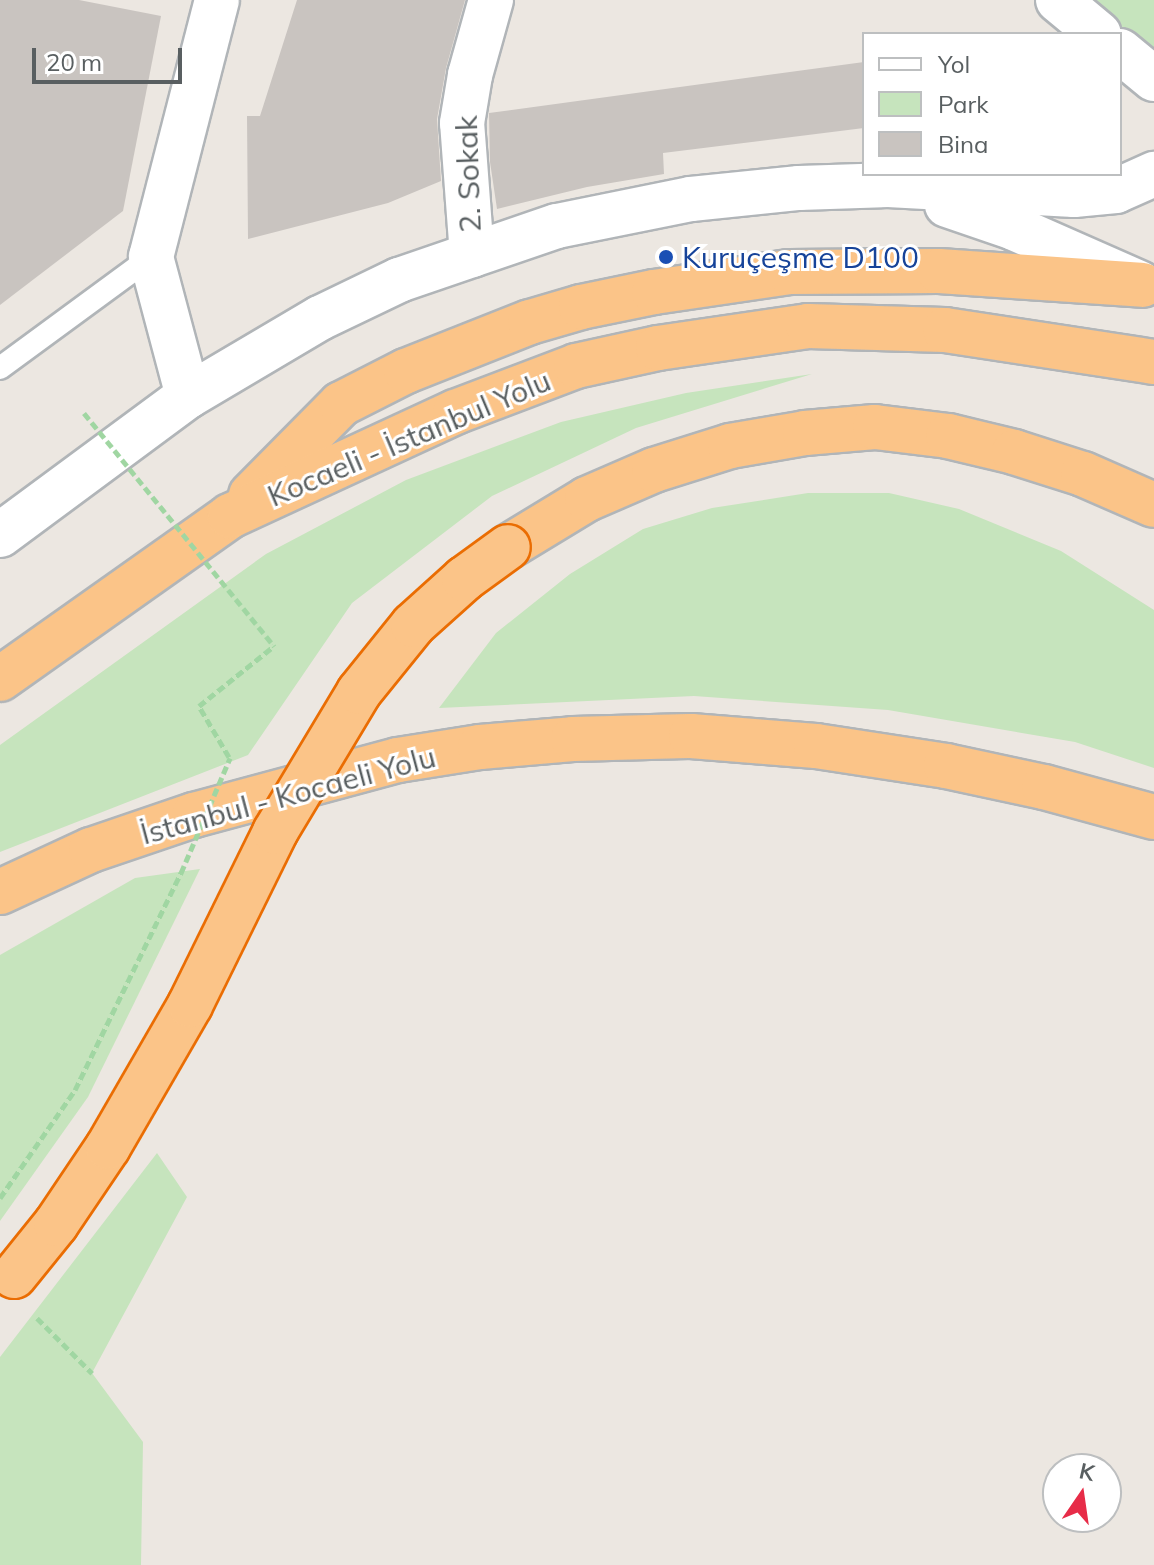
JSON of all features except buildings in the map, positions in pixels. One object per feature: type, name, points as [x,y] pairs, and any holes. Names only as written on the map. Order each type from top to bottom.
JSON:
[{"type":"highway","points":[[230,516],[341,404],[420,366],[581,307],[654,292],[789,272],[939,271],[1150,284]]},
{"type":"highway","name":"Kocaeli - İstanbul Yolu","points":[[0,679],[230,516],[455,412],[576,366],[658,348],[808,326],[945,330],[1154,362]]},
{"type":"highway","points":[[16,1294],[56,1224],[108,1147],[190,1005],[275,832],[359,692],[413,625],[464,579],[508,547],[587,499],[654,470],[730,446],[805,433],[875,427],[948,436],[1014,452],[1083,474],[1154,505]]},
{"type":"highway","name":"İstanbul - Kocaeli Yolu","points":[[0,892],[91,850],[208,811],[398,760],[480,747],[573,739],[691,736],[816,746],[946,766],[1044,787],[1154,817]]},
{"type":"main road","points":[[188,396],[151,257],[217,0]]},
{"type":"main road","name":"2. Sokak","points":[[472,255],[462,123],[470,75],[491,0]]},
{"type":"main road","points":[[1058,0],[1097,32]]},
{"type":"main road","points":[[1122,53],[1154,79]]},
{"type":"main road","points":[[0,535],[188,396],[320,318],[399,280],[557,226],[662,204],[799,188],[888,185],[1074,195],[1116,191],[1154,174]]},
{"type":"main road","points":[[888,185],[1014,228],[1150,284]]},
{"type":"lane","points":[[0,368],[151,257]]},
{"type":"path","points":[[0,1198],[75,1090],[181,873],[230,758],[199,706],[274,646],[84,413]]},
{"type":"path","points":[[16,1294],[92,1373]]},
{"type":"green space","points":[[1092,0],[1154,0],[1154,59]]},
{"type":"green space","points":[[812,374],[636,428],[492,496],[352,603],[248,755],[0,852],[0,745],[266,554],[406,480],[561,422],[686,393]]},
{"type":"green space","points":[[808,493],[889,493],[959,509],[1061,551],[1154,610],[1154,768],[1075,742],[888,710],[694,696],[439,708],[496,633],[570,574],[643,529],[712,508]]},
{"type":"green space","points":[[200,869],[88,1097],[0,1221],[0,955],[135,878]]},
{"type":"green space","points":[[157,1153],[187,1197],[92,1373],[143,1442],[141,1565],[0,1565],[0,1357]]},
{"type":"place","name":"Kuruçeşme D100","points":[[666,257]]}]
